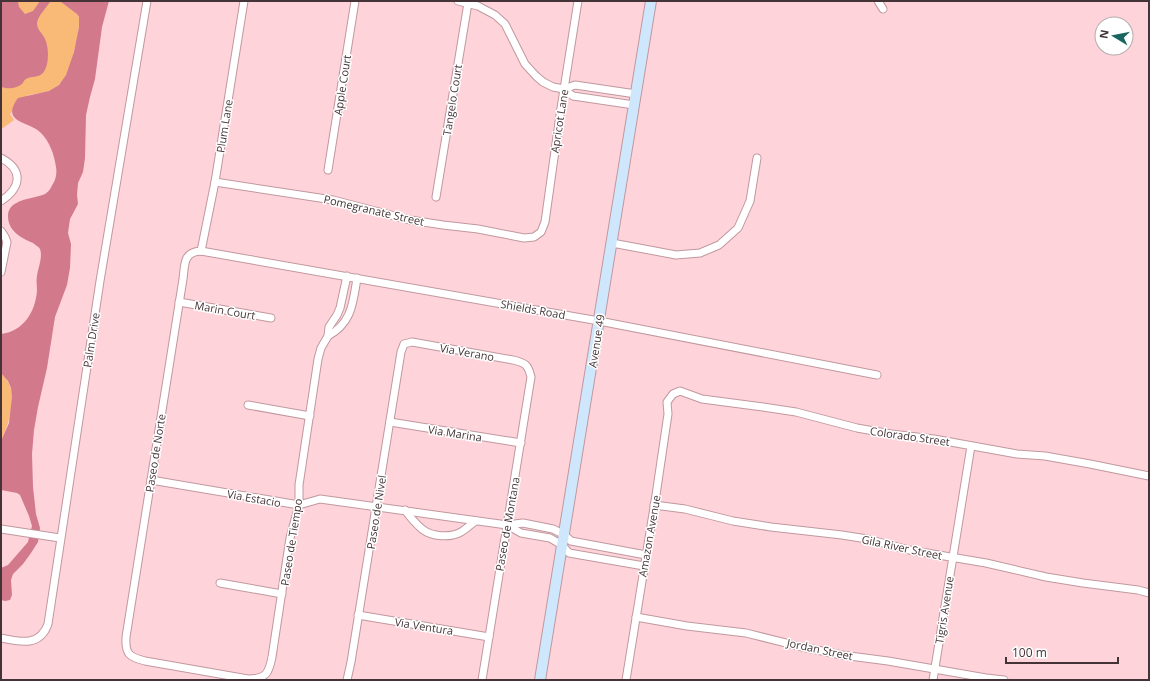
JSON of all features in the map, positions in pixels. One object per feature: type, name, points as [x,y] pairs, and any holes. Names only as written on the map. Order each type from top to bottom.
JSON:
[{"type":"street","name":"Palm Drive","points":[[1,638],[23,642],[38,639],[46,631],[48,624],[100,281],[147,1]]},
{"type":"street","name":"Plum Lane","points":[[201,251],[208,218],[244,1]]},
{"type":"street","name":"Apple Court","points":[[328,170],[355,1]]},
{"type":"street","points":[[458,1],[478,6],[495,15],[505,24],[525,64],[543,82],[553,87],[564,89],[573,96],[634,105]]},
{"type":"street","name":"Apricot Lane","points":[[534,237],[541,232],[545,222],[578,1]]},
{"type":"street","name":"Avenue 49","points":[[540,680],[651,1]]},
{"type":"street","points":[[878,1],[883,9]]},
{"type":"street","name":"Tangelo Court","points":[[436,197],[468,3]]},
{"type":"street","points":[[564,89],[575,85],[636,94]]},
{"type":"street","points":[[1,158],[14,167],[17,180],[11,193],[1,201]]},
{"type":"street","points":[[612,244],[676,255],[700,253],[719,245],[738,228],[750,201],[758,158]]},
{"type":"street","name":"Pomegranate Street","points":[[214,182],[333,200],[362,206],[410,220],[478,229],[524,238],[534,237]]},
{"type":"street","points":[[1,231],[7,242],[1,272]]},
{"type":"street","name":"Shields Road","points":[[189,254],[194,251],[201,251],[347,276],[599,321],[876,375]]},
{"type":"street","name":"Paseo de Norte","points":[[189,254],[184,264],[183,279],[125,646],[128,653],[132,657],[145,661],[248,679],[255,679],[264,676]]},
{"type":"street","name":"Paseo de Tiempo","points":[[264,676],[270,666],[290,538],[299,505],[299,485],[318,359],[328,336],[329,327],[340,308],[347,276]]},
{"type":"street","name":"Paseo de Tiempo","points":[[328,336],[336,332],[344,324],[349,315],[357,278]]},
{"type":"street","name":"Marin Court","points":[[179,302],[271,318]]},
{"type":"street","name":"Via Verano","points":[[404,344],[412,342],[513,360],[524,364],[528,368]]},
{"type":"street","name":"Paseo de Nivel","points":[[347,680],[377,506],[401,352],[404,344]]},
{"type":"street","name":"Paseo de Montana","points":[[482,680],[530,387],[531,377],[528,368]]},
{"type":"street","name":"Colorado Street","points":[[673,394],[680,391],[702,399],[796,412],[857,428],[934,439],[1017,454],[1045,456],[1083,462],[1149,476]]},
{"type":"street","name":"Amazon Avenue","points":[[626,680],[668,414],[667,402],[673,394]]},
{"type":"street","points":[[248,405],[310,416]]},
{"type":"street","name":"Via Marina","points":[[390,422],[521,443]]},
{"type":"street","name":"Tigris Avenue","points":[[933,680],[971,446]]},
{"type":"street","name":"Via Estacio","points":[[151,480],[299,505],[320,499],[507,525],[523,523],[553,529],[563,540]]},
{"type":"street","name":"Gila River Street","points":[[654,505],[684,509],[733,521],[854,537],[909,550],[986,563],[1046,577],[1138,590],[1149,593]]},
{"type":"street","points":[[405,510],[423,529],[440,535],[456,535],[476,521]]},
{"type":"street","points":[[1,529],[60,538]]},
{"type":"street","points":[[563,540],[646,556]]},
{"type":"street","points":[[563,540],[569,553],[644,566]]},
{"type":"street","points":[[220,583],[282,594]]},
{"type":"street","name":"Via Ventura","points":[[358,615],[489,637]]},
{"type":"street","name":"Jordan Street","points":[[636,617],[688,626],[746,633],[842,655],[1004,680]]},
{"type":"shaded area","points":[[1,1],[59,1],[75,11],[79,20],[78,35],[73,55],[63,80],[53,89],[27,96],[10,114],[14,120],[3,128],[1,127]]},
{"type":"shaded area","points":[[1,1],[18,1],[19,7],[25,14],[33,11],[40,1],[52,1],[40,15],[37,23],[38,29],[44,37],[47,45],[47,65],[41,75],[25,79],[22,84],[12,88],[1,87]]},
{"type":"shaded area","points":[[59,1],[109,1],[102,27],[95,79],[86,115],[85,158],[83,172],[78,183],[78,204],[70,219],[68,233],[71,244],[70,268],[67,285],[55,317],[47,368],[34,430],[32,454],[33,487],[36,514],[40,528],[38,542],[23,564],[13,574],[11,580],[12,595],[10,600],[5,601],[1,600],[1,568],[8,565],[28,542],[32,526],[20,495],[1,490],[1,441],[9,423],[12,397],[11,388],[8,381],[1,373],[1,334],[16,329],[22,325],[31,313],[36,299],[37,278],[41,255],[38,247],[24,239],[13,230],[10,226],[8,216],[9,210],[12,206],[22,200],[48,192],[55,180],[56,175],[53,153],[49,144],[40,132],[18,120],[14,117],[12,112],[13,106],[18,98],[49,91],[59,85],[66,75],[74,52],[79,27],[79,17]]},
{"type":"shaded area","points":[[1,373],[11,388],[12,406],[8,424],[1,441]]}]
